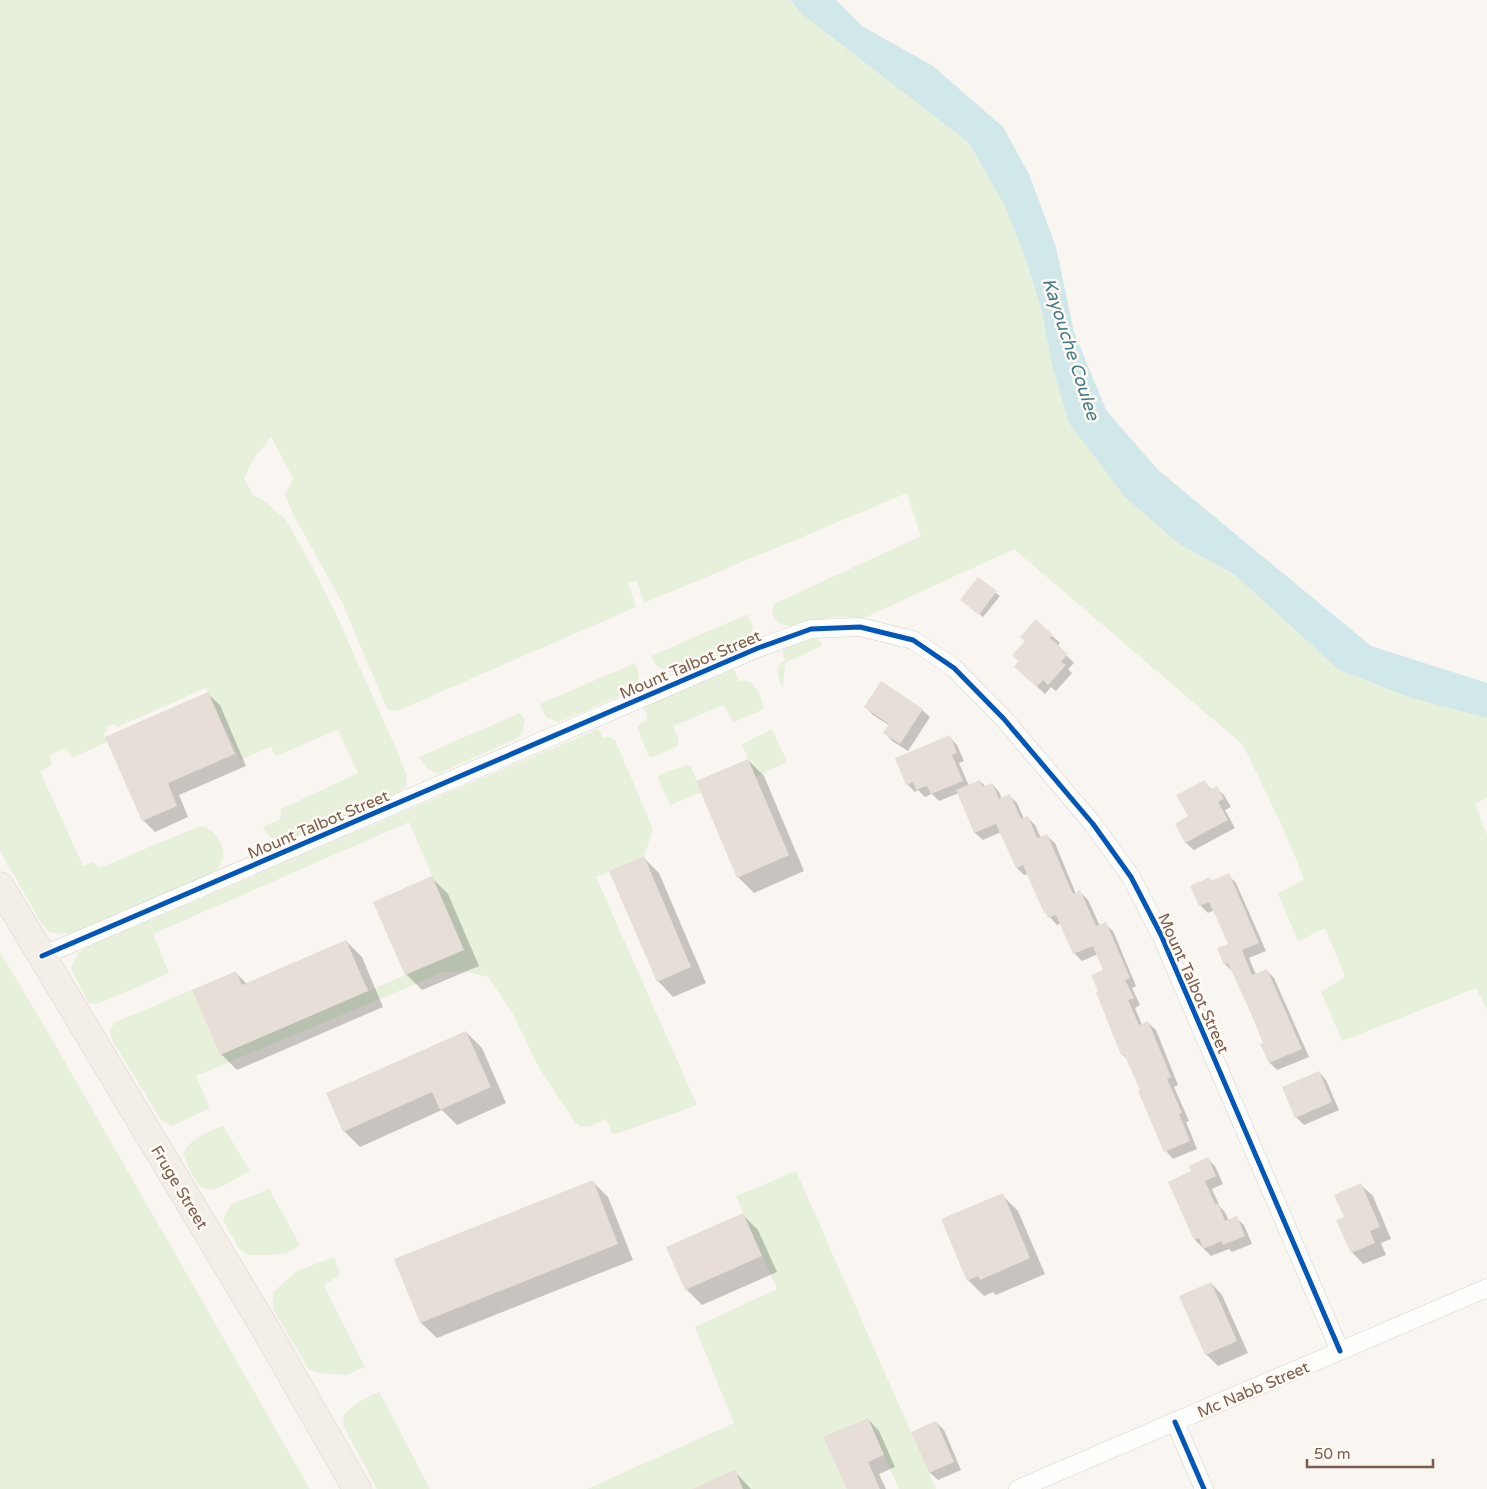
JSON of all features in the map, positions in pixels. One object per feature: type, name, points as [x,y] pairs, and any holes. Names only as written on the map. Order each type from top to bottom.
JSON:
[{"type":"main road","name":"Fruge Street","points":[[0,886],[265,1328],[357,1489]]},
{"type":"street","name":"Mount Talbot Street","points":[[42,956],[758,648],[811,630],[860,627],[913,640],[954,668],[1004,719],[1093,824],[1131,877],[1162,935],[1340,1351]]},
{"type":"street","name":"Mc Nabb Street","points":[[1018,1489],[1487,1288]]},
{"type":"street","points":[[1175,1422],[1204,1489]]},
{"type":"green space","points":[[0,0],[790,0],[802,14],[969,143],[1005,206],[1027,263],[1042,312],[1052,366],[1069,423],[1179,544],[1235,575],[1339,670],[1411,698],[1487,718],[1487,798],[1475,804],[1487,835],[1487,1010],[1476,988],[1342,1041],[1321,992],[1345,977],[1325,928],[1298,941],[1278,894],[1304,879],[1284,830],[1243,745],[1014,549],[864,618],[833,617],[789,626],[781,624],[774,618],[772,610],[774,604],[921,536],[907,493],[644,603],[637,581],[628,583],[636,607],[397,711],[391,711],[387,709],[342,602],[294,516],[285,495],[293,478],[271,437],[252,461],[244,479],[253,495],[267,503],[286,520],[314,570],[335,612],[397,751],[407,776],[406,786],[399,792],[297,837],[277,840],[273,839],[263,827],[280,819],[281,809],[358,773],[338,730],[275,756],[271,747],[240,760],[206,688],[117,727],[114,724],[106,727],[108,731],[104,733],[107,742],[72,758],[66,748],[50,755],[52,765],[40,771],[83,866],[93,862],[100,868],[200,826],[209,829],[217,836],[222,845],[223,856],[213,874],[71,933],[49,932],[39,919],[0,851]]},
{"type":"green space","points":[[748,614],[753,628],[750,639],[676,672],[665,672],[655,664],[651,656]]},
{"type":"green space","points":[[818,638],[822,646],[785,663],[783,688],[778,673],[779,666],[785,660],[782,651],[797,643]]},
{"type":"green space","points":[[635,663],[639,677],[634,690],[558,722],[546,717],[540,704]]},
{"type":"green space","points":[[734,669],[739,681],[749,682],[756,689],[764,709],[734,722],[724,705],[673,726],[679,740],[678,746],[649,757],[637,727],[648,718],[643,707]]},
{"type":"green space","points":[[520,713],[525,719],[522,732],[518,738],[437,774],[427,768],[419,757]]},
{"type":"green space","points":[[598,729],[603,738],[610,737],[615,740],[653,829],[644,856],[596,877],[697,1105],[613,1135],[606,1119],[590,1126],[581,1127],[575,1122],[538,1066],[513,1014],[488,977],[463,971],[444,972],[196,1076],[210,1108],[172,1126],[161,1120],[111,1038],[111,1029],[116,1022],[192,990],[220,1055],[464,950],[409,822],[153,934],[169,973],[100,1003],[88,1002],[71,968],[78,953],[85,948]]},
{"type":"green space","points":[[772,729],[787,762],[756,777],[742,744]]},
{"type":"green space","points":[[686,765],[691,766],[701,793],[670,805],[658,778],[661,774]]},
{"type":"green space","points":[[0,952],[49,1034],[310,1489],[0,1489]]},
{"type":"green space","points":[[223,1126],[250,1171],[218,1188],[205,1189],[195,1179],[183,1154],[186,1148],[195,1140]]},
{"type":"green space","points":[[796,1171],[936,1489],[899,1489],[868,1418],[823,1437],[847,1489],[587,1489],[734,1423],[695,1327],[777,1289],[736,1196]]},
{"type":"green space","points":[[269,1189],[300,1245],[287,1253],[249,1255],[239,1249],[223,1220],[231,1204]]},
{"type":"green space","points":[[334,1257],[340,1274],[324,1286],[365,1367],[346,1375],[309,1370],[273,1309],[273,1292],[297,1271]]},
{"type":"green space","points":[[380,1392],[430,1489],[377,1489],[344,1427],[343,1416],[355,1404]]},
{"type":"water","name":"Kayouche Coulee","points":[[790,0],[836,0],[862,26],[933,66],[1003,127],[1029,174],[1056,247],[1074,332],[1106,410],[1158,470],[1371,646],[1487,683],[1487,718],[1411,698],[1339,670],[1235,575],[1179,544],[1125,497],[1069,423],[1052,366],[1042,312],[1027,263],[1005,206],[969,143],[802,14]]},
{"type":"building","points":[[978,577],[997,591],[979,615],[960,600]]},
{"type":"building","points":[[1036,619],[1053,635],[1050,638],[1068,654],[1061,662],[1066,665],[1048,685],[1043,680],[1037,687],[1014,667],[1018,661],[1012,655],[1025,641],[1020,637]]},
{"type":"building","points":[[881,681],[923,709],[900,744],[883,733],[889,724],[864,707]]},
{"type":"building","points":[[208,692],[235,754],[168,783],[177,806],[142,821],[105,737]]},
{"type":"building","points":[[950,735],[957,753],[952,755],[963,781],[931,794],[927,786],[916,790],[913,782],[906,785],[895,758]]},
{"type":"building","points":[[748,759],[789,855],[737,878],[696,781]]},
{"type":"building","points":[[980,780],[983,787],[992,783],[999,799],[1010,794],[1021,819],[1028,816],[1037,838],[1047,834],[1073,894],[1080,890],[1096,926],[1106,922],[1130,978],[1125,980],[1134,998],[1128,1000],[1139,1025],[1148,1021],[1171,1077],[1167,1079],[1182,1113],[1179,1114],[1190,1141],[1164,1152],[1138,1091],[1140,1090],[1124,1054],[1121,1055],[1096,992],[1098,991],[1091,975],[1103,970],[1093,946],[1073,954],[1056,915],[1048,918],[1046,913],[1044,913],[1023,865],[1016,868],[996,824],[974,833],[956,790]]},
{"type":"building","points":[[1205,780],[1210,790],[1217,786],[1224,799],[1218,802],[1228,820],[1185,843],[1175,824],[1188,816],[1176,795]]},
{"type":"building","points":[[644,856],[691,967],[657,982],[609,871]]},
{"type":"building","points":[[1229,873],[1259,943],[1242,950],[1252,975],[1267,969],[1302,1049],[1269,1063],[1260,1044],[1263,1043],[1253,1018],[1228,963],[1224,965],[1217,948],[1228,944],[1217,919],[1209,902],[1199,906],[1190,886],[1210,877],[1211,881]]},
{"type":"building","points":[[432,876],[464,950],[405,975],[373,902]]},
{"type":"building","points":[[346,940],[368,991],[220,1055],[192,990],[236,971],[242,985]]},
{"type":"building","points":[[466,1031],[491,1087],[440,1110],[432,1092],[343,1132],[326,1093]]},
{"type":"building","points":[[1319,1071],[1332,1102],[1295,1118],[1282,1087]]},
{"type":"building","points":[[1208,1157],[1216,1176],[1205,1181],[1215,1204],[1218,1203],[1225,1221],[1237,1216],[1245,1236],[1223,1245],[1222,1241],[1203,1249],[1199,1238],[1194,1240],[1168,1182],[1191,1171],[1189,1166]]},
{"type":"building","points":[[593,1180],[618,1244],[420,1323],[394,1259]]},
{"type":"building","points":[[1361,1183],[1380,1227],[1370,1231],[1375,1243],[1351,1253],[1336,1220],[1344,1217],[1334,1195]]},
{"type":"building","points":[[1003,1193],[1030,1258],[980,1280],[978,1276],[967,1281],[941,1219]]},
{"type":"building","points":[[743,1213],[762,1256],[685,1290],[666,1247]]},
{"type":"building","points":[[1211,1282],[1237,1341],[1205,1355],[1179,1296]]},
{"type":"building","points":[[868,1418],[884,1455],[868,1462],[880,1489],[847,1489],[823,1437]]},
{"type":"building","points":[[936,1421],[954,1462],[929,1473],[911,1432]]},
{"type":"building","points":[[735,1470],[743,1489],[692,1489]]},
{"type":"cycle path","points":[[42,956],[758,648],[811,629],[860,627],[913,640],[954,668],[1004,719],[1093,824],[1131,877],[1161,935],[1340,1351]]},
{"type":"cycle path","points":[[1175,1422],[1204,1489]]}]
